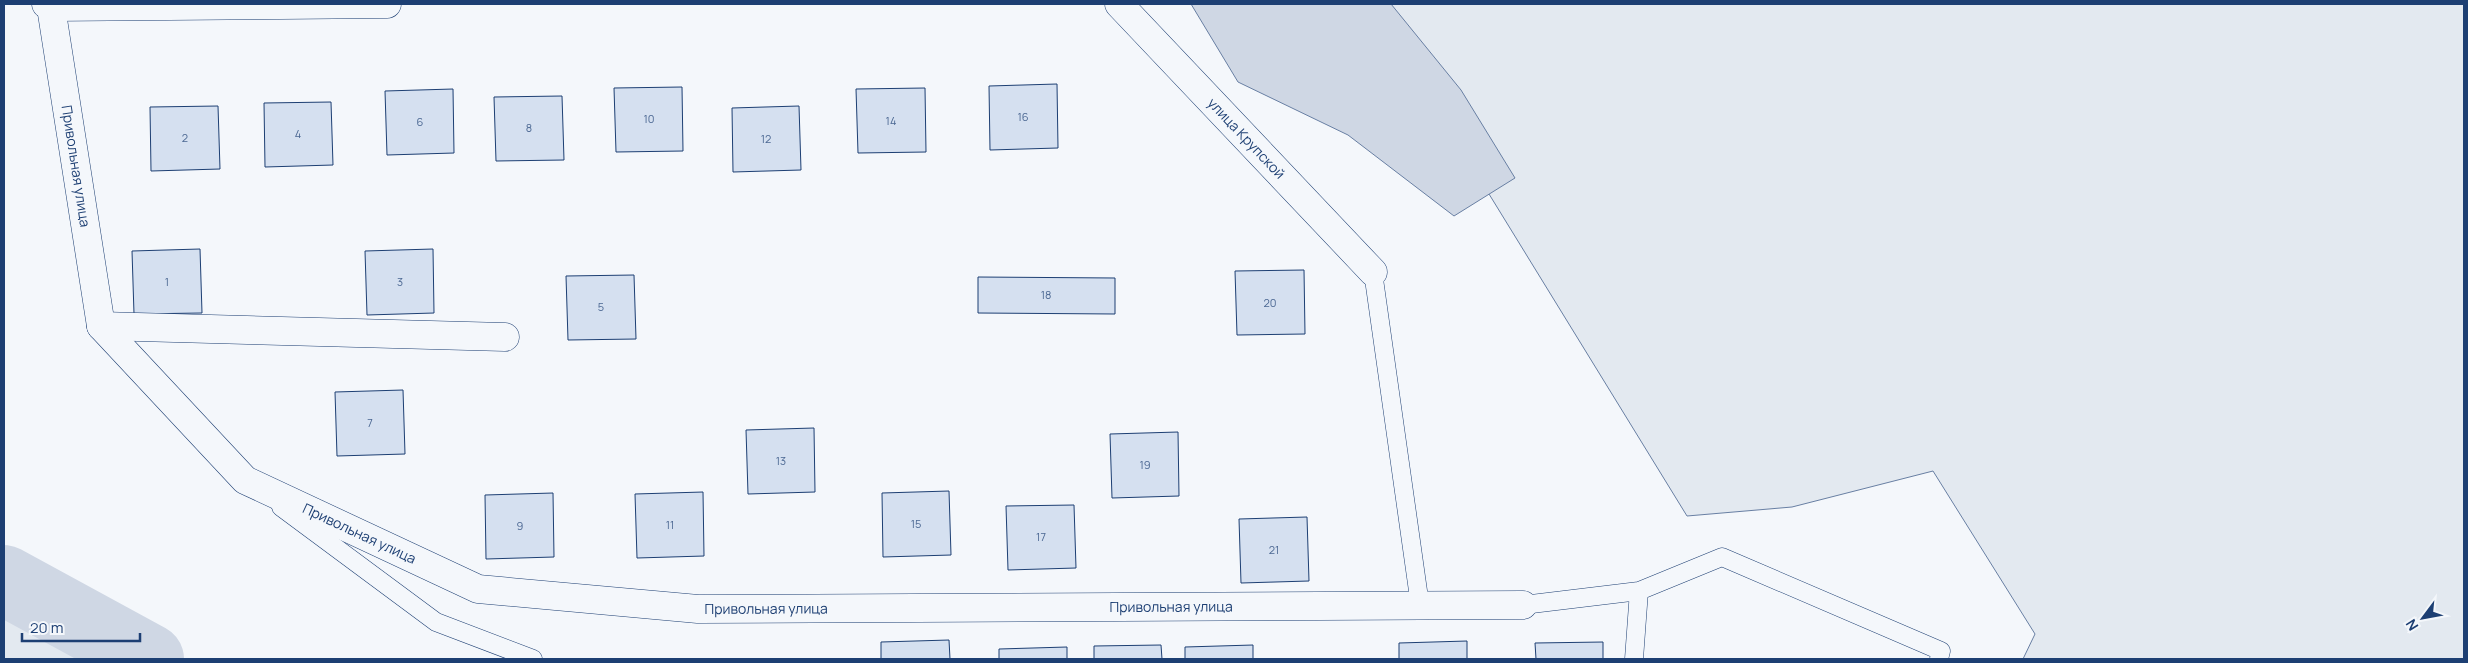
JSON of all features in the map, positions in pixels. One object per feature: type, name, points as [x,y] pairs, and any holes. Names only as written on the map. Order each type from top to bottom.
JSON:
[{"type":"street","points":[[49,5],[387,4]]},
{"type":"street","name":"улица Крупской","points":[[1119,4],[1373,272]]},
{"type":"street","name":"Привольная улица","points":[[49,5],[101,326],[245,480],[478,589],[698,609],[1523,605]]},
{"type":"street","points":[[101,326],[505,337]]},
{"type":"lane","points":[[1373,272],[1420,605]]},
{"type":"lane","points":[[245,480],[436,622],[533,659]]},
{"type":"lane","points":[[1523,605],[1639,591],[1722,557],[1941,651],[1939,659]]},
{"type":"lane","points":[[1634,659],[1639,591]]},
{"type":"shaded area","points":[[1191,4],[1391,4],[1461,90],[1515,178],[1454,216],[1348,135],[1238,82]]},
{"type":"shaded area","points":[[1295,4],[2464,4],[2464,659],[2023,659],[2035,634],[1933,471],[1792,507],[1687,516],[1489,194],[1313,36]]},
{"type":"shaded area","points":[[4,605],[106,659],[4,659]]},
{"type":"building","points":[[1057,84],[1058,148],[990,150],[989,86]]},
{"type":"building","points":[[682,87],[683,151],[616,152],[614,88]]},
{"type":"building","points":[[925,88],[926,152],[858,153],[856,89]]},
{"type":"building","points":[[453,89],[454,153],[387,155],[385,91]]},
{"type":"building","points":[[562,96],[564,160],[496,161],[494,97]]},
{"type":"building","points":[[331,102],[333,165],[265,167],[264,103]]},
{"type":"building","points":[[218,106],[220,169],[151,171],[150,107]]},
{"type":"building","points":[[799,106],[801,170],[733,172],[732,108]]},
{"type":"building","points":[[200,249],[202,313],[134,314],[132,251]]},
{"type":"building","points":[[433,249],[434,313],[367,315],[365,251]]},
{"type":"building","points":[[1304,270],[1305,334],[1237,335],[1235,271]]},
{"type":"building","points":[[634,275],[636,339],[568,340],[566,276]]},
{"type":"building","points":[[978,277],[1115,278],[1115,314],[978,313]]},
{"type":"building","points":[[403,390],[405,454],[337,456],[335,392]]},
{"type":"building","points":[[814,428],[815,492],[748,494],[746,430]]},
{"type":"building","points":[[1178,432],[1179,496],[1112,498],[1110,434]]},
{"type":"building","points":[[949,491],[951,555],[883,557],[882,493]]},
{"type":"building","points":[[703,492],[704,556],[637,558],[635,494]]},
{"type":"building","points":[[553,493],[554,557],[486,559],[485,495]]},
{"type":"building","points":[[1074,505],[1076,568],[1008,570],[1006,506]]},
{"type":"building","points":[[1307,517],[1309,581],[1241,583],[1239,519]]},
{"type":"building","points":[[949,640],[950,659],[881,659],[881,642]]},
{"type":"building","points":[[1467,641],[1467,659],[1399,659],[1399,643]]},
{"type":"building","points":[[1603,642],[1603,659],[1536,659],[1535,643]]},
{"type":"building","points":[[1161,645],[1162,659],[1094,659],[1094,646]]},
{"type":"building","points":[[1253,645],[1253,659],[1185,659],[1185,647]]},
{"type":"building","points":[[1067,647],[1067,659],[999,659],[999,649]]},
{"type":"waterway","points":[[4,580],[149,659]]}]
